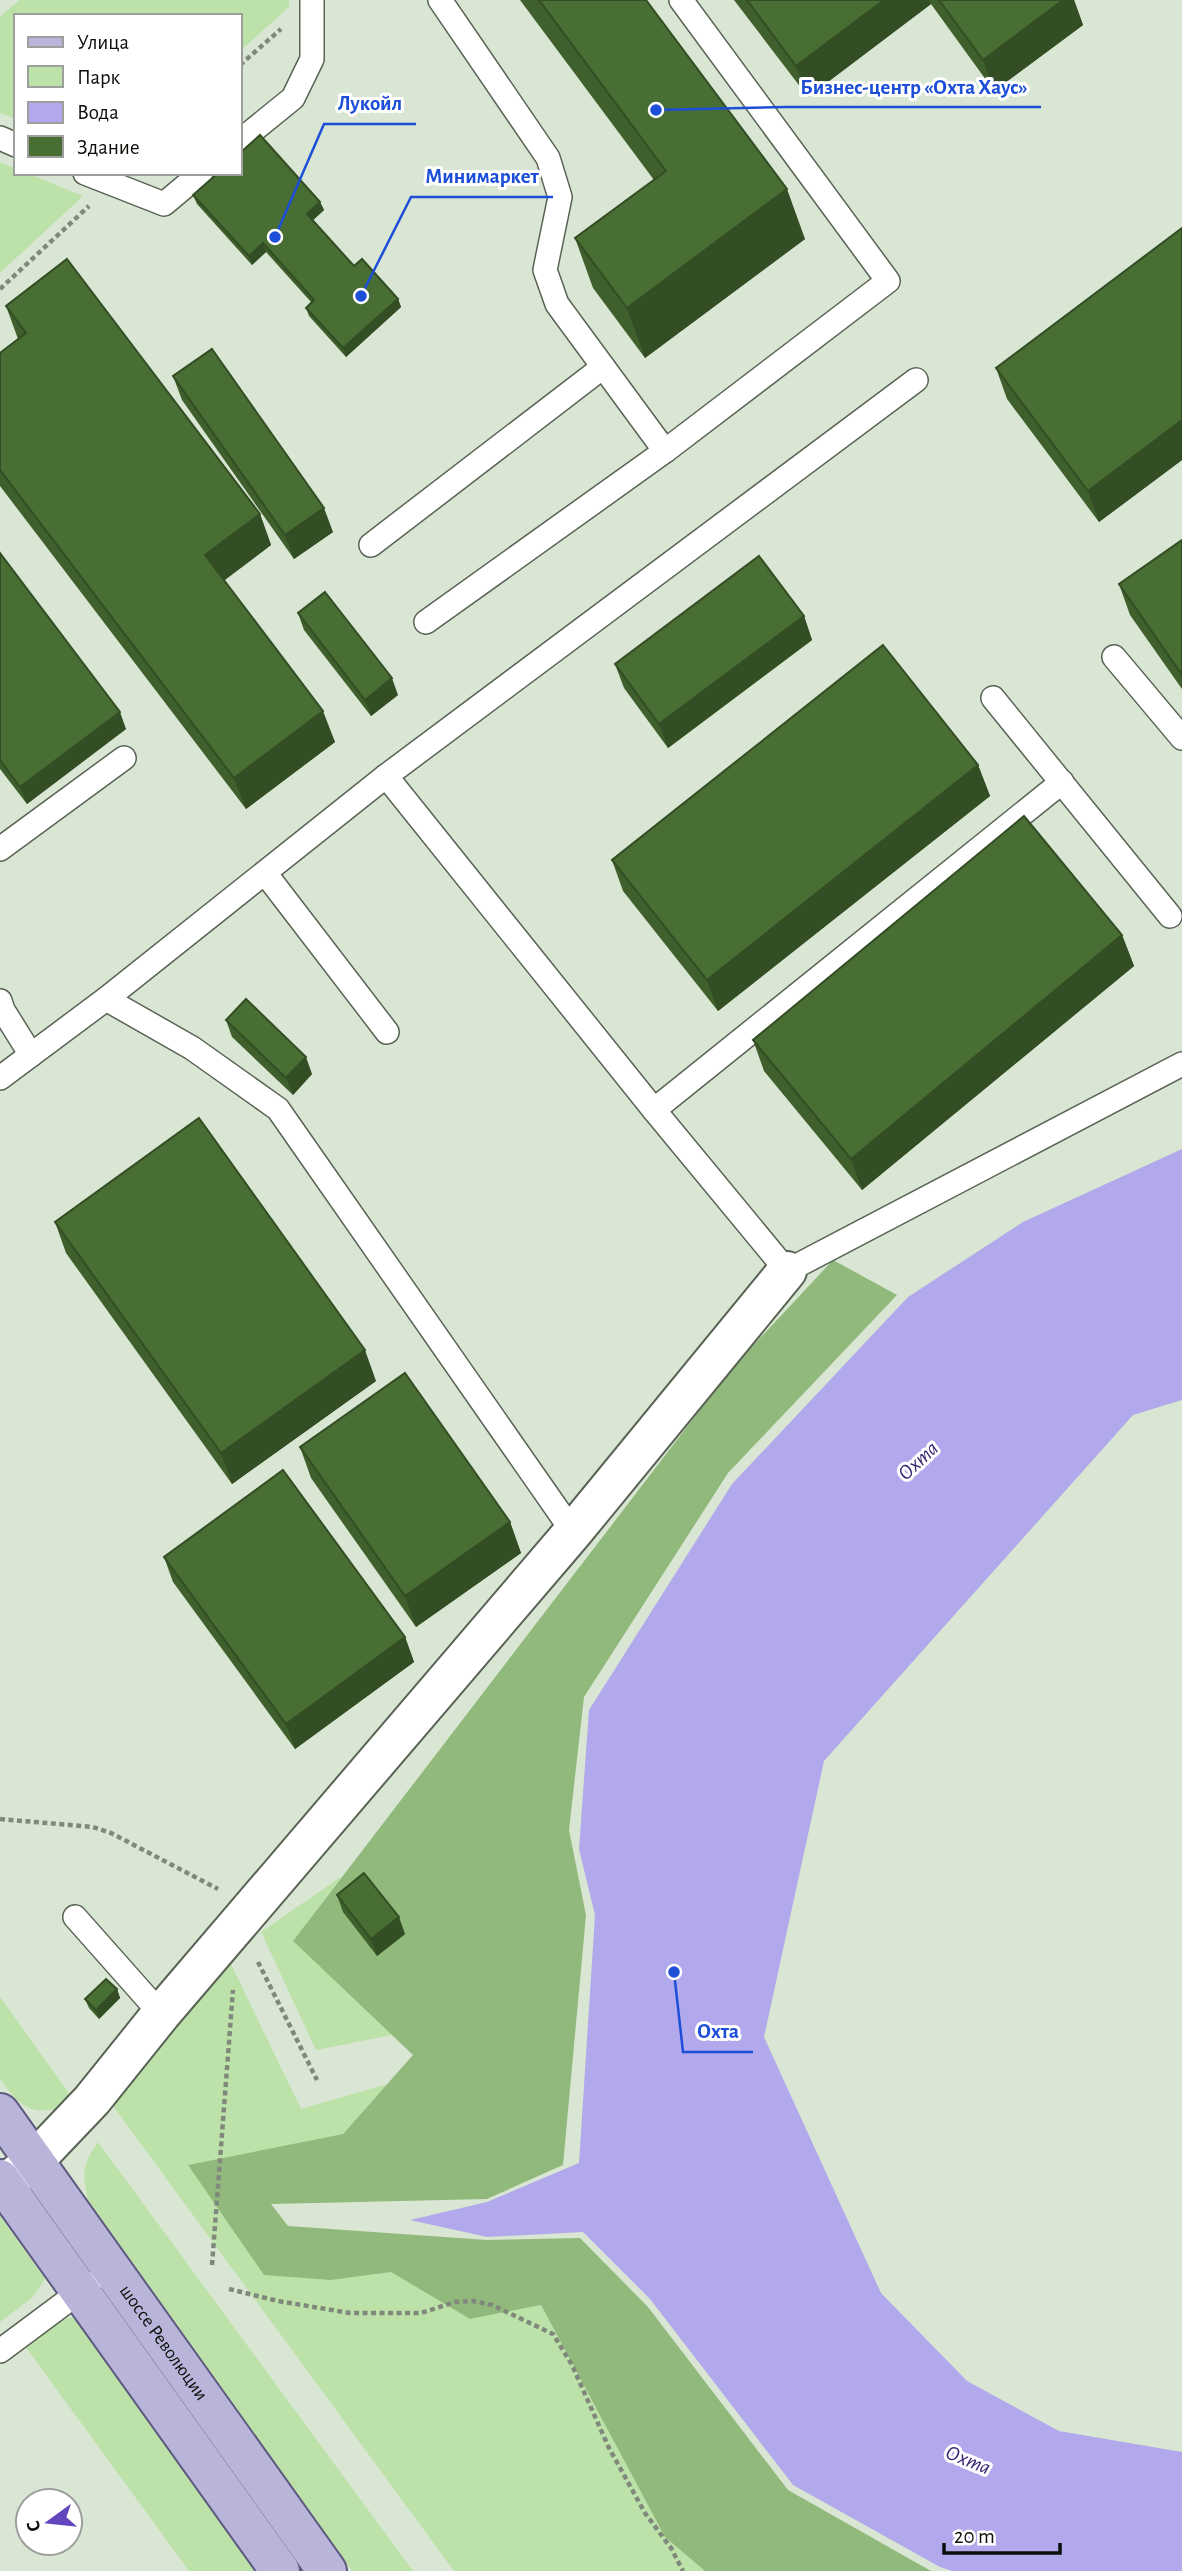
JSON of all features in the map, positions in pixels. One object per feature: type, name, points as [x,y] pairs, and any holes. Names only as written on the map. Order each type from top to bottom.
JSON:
[{"type":"main road","name":"шоссе Революции","points":[[0,2113],[327,2571]]},
{"type":"main road","name":"шоссе Революции","points":[[2,2182],[280,2571]]},
{"type":"street","points":[[2,2182],[34,2161],[92,2100],[161,2014],[572,1532],[787,1271]]},
{"type":"lane","points":[[440,0],[548,158],[561,197],[545,270],[557,304],[665,451]]},
{"type":"lane","points":[[426,622],[665,451],[888,281],[681,0]]},
{"type":"lane","points":[[242,139],[293,98],[312,60],[312,1]]},
{"type":"lane","points":[[90,175],[164,204],[199,175]]},
{"type":"lane","points":[[371,545],[603,367]]},
{"type":"lane","points":[[0,1078],[106,999],[386,776],[916,380]]},
{"type":"lane","points":[[1114,657],[1182,738]]},
{"type":"lane","points":[[993,698],[1170,916]]},
{"type":"lane","points":[[0,849],[124,758]]},
{"type":"lane","points":[[386,776],[787,1271],[1182,1064]]},
{"type":"lane","points":[[654,1110],[1062,782]]},
{"type":"lane","points":[[265,873],[387,1032]]},
{"type":"lane","points":[[106,999],[192,1048],[278,1109],[572,1532]]},
{"type":"lane","points":[[0,1002],[31,1055]]},
{"type":"lane","points":[[75,1917],[161,2014]]},
{"type":"lane","points":[[0,2351],[111,2268]]},
{"type":"path","points":[[242,63],[312,1]]},
{"type":"path","points":[[0,289],[112,184]]},
{"type":"path","points":[[0,1819],[93,1827],[111,1833],[245,1915],[317,2080]]},
{"type":"path","points":[[212,2265],[245,1915]]},
{"type":"path","points":[[229,2289],[278,2301],[350,2313],[421,2313],[455,2302],[473,2301],[492,2305],[553,2334],[572,2365],[609,2448],[645,2513],[671,2548],[683,2571]]},
{"type":"green space","points":[[19,0],[289,0],[289,7],[242,49],[242,14],[14,14],[14,118],[0,113],[0,17]]},
{"type":"green space","points":[[0,162],[14,168],[14,175],[32,175],[83,196],[0,273]]},
{"type":"green space","points":[[833,1260],[897,1295],[728,1473],[584,1697],[569,1830],[586,1915],[563,2165],[487,2199],[271,2204],[288,2226],[487,2240],[580,2238],[648,2307],[788,2490],[931,2571],[705,2571],[665,2537],[541,2305],[470,2319],[391,2272],[331,2280],[264,2275],[188,2165],[343,2134],[413,2055],[293,1941],[732,1368]]},
{"type":"green space","points":[[342,1876],[293,1941],[392,2035],[316,2050],[261,1932]]},
{"type":"green space","points":[[230,1962],[301,2109],[387,2084],[343,2134],[188,2166],[331,2280],[391,2272],[470,2319],[541,2305],[665,2537],[705,2571],[454,2571],[113,2106]]},
{"type":"green space","points":[[0,1997],[76,2103],[51,2110],[32,2109],[16,2099],[0,2079]]},
{"type":"green space","points":[[98,2142],[413,2571],[352,2571],[88,2200],[85,2170]]},
{"type":"green space","points":[[0,2216],[45,2279],[33,2297],[0,2322]]},
{"type":"green space","points":[[73,2317],[255,2571],[189,2571],[25,2346],[51,2324]]},
{"type":"water","points":[[1182,1149],[1182,1400],[1133,1415],[824,1761],[764,2037],[881,2293],[967,2381],[1059,2431],[1182,2452],[1182,2571],[952,2571],[940,2567],[793,2485],[650,2299],[583,2232],[487,2237],[410,2220],[487,2202],[579,2163],[595,1915],[579,1849],[589,1710],[732,1484],[908,1297],[1023,1222]]},
{"type":"building","points":[[539,0],[646,0],[787,189],[627,308],[575,238],[666,171]]},
{"type":"building","points":[[747,0],[884,0],[796,66]]},
{"type":"building","points":[[939,0],[1063,0],[983,60]]},
{"type":"building","points":[[260,135],[320,202],[307,214],[354,266],[362,259],[398,299],[343,348],[306,308],[314,300],[263,243],[249,256],[193,195],[216,175],[242,175],[242,151]]},
{"type":"building","points":[[1182,228],[1182,420],[1088,491],[996,368]]},
{"type":"building","points":[[67,259],[260,514],[205,555],[323,711],[234,778],[0,470],[0,353],[26,333],[6,306]]},
{"type":"building","points":[[212,349],[324,508],[285,535],[173,376]]},
{"type":"building","points":[[1182,540],[1182,675],[1119,584]]},
{"type":"building","points":[[0,553],[120,712],[20,787],[0,760]]},
{"type":"building","points":[[759,556],[804,616],[659,724],[615,664]]},
{"type":"building","points":[[325,592],[392,678],[365,700],[298,613]]},
{"type":"building","points":[[883,645],[978,765],[707,980],[612,860]]},
{"type":"building","points":[[1024,816],[1122,935],[851,1159],[753,1040]]},
{"type":"building","points":[[246,999],[306,1057],[286,1078],[226,1020]]},
{"type":"building","points":[[199,1118],[365,1350],[221,1453],[55,1222]]},
{"type":"building","points":[[405,1373],[510,1522],[405,1596],[300,1447]]},
{"type":"building","points":[[283,1470],[405,1637],[286,1724],[164,1557]]},
{"type":"building","points":[[364,1873],[399,1917],[371,1939],[337,1895]]},
{"type":"building","points":[[106,1979],[117,1989],[96,2010],[85,1999]]},
{"type":"place","name":"Бизнес-центр «Охта Хаус»","points":[[656,110]]},
{"type":"place","name":"Лукойл","points":[[275,237]]},
{"type":"place","name":"Минимаркет","points":[[361,296]]},
{"type":"place","name":"Охта","points":[[674,1972]]}]
